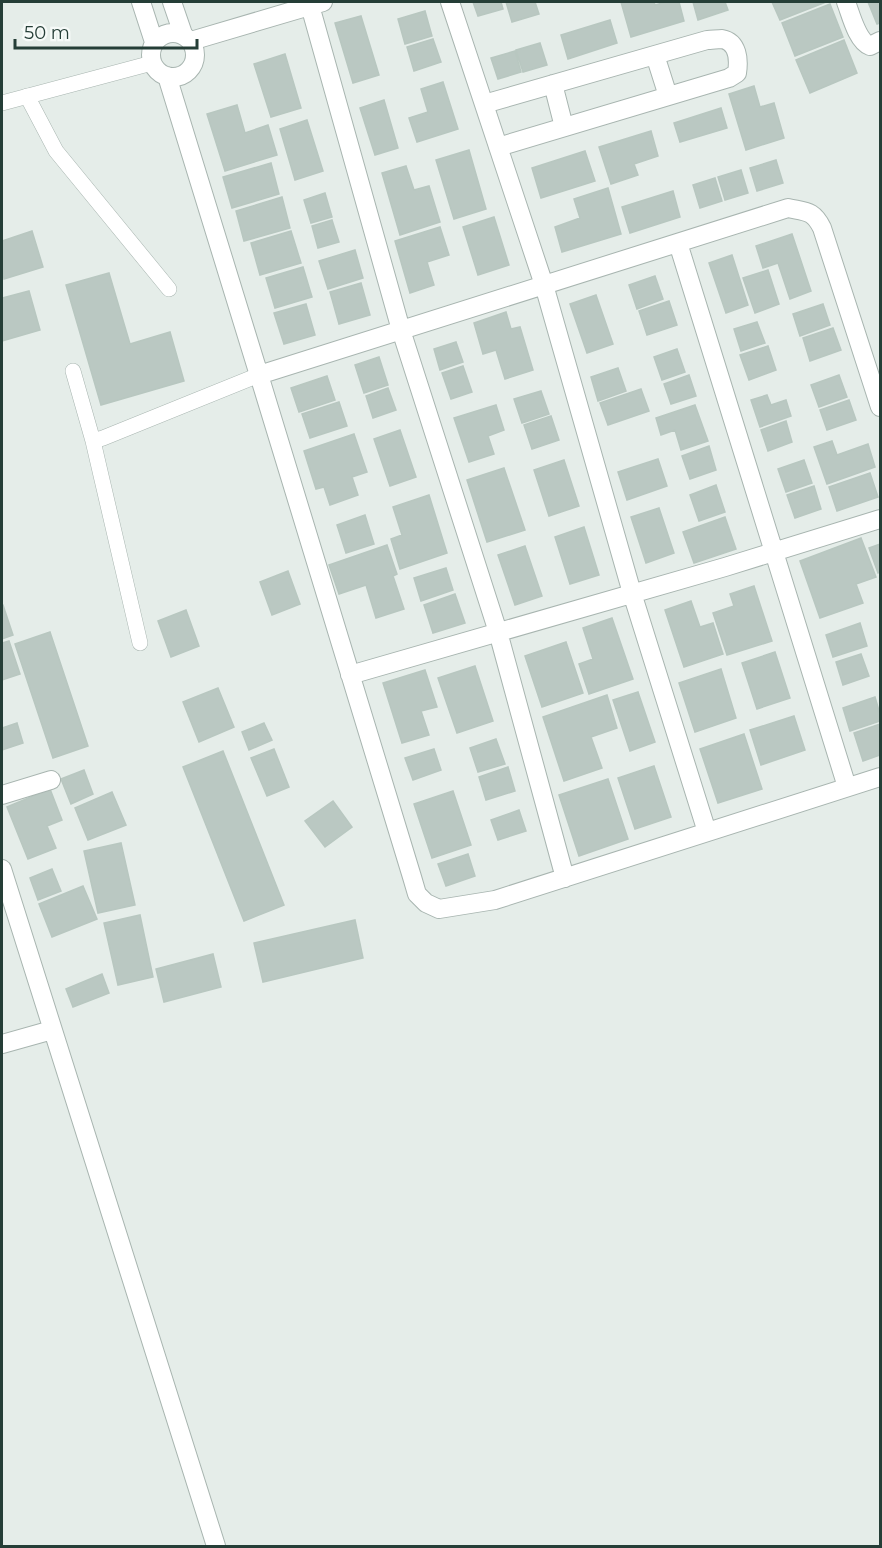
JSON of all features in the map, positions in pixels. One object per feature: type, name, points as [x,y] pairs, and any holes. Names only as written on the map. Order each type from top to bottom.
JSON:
[{"type":"street","points":[[141,2],[154,42]]},
{"type":"street","points":[[172,2],[187,38],[195,54],[191,67],[186,72],[167,76],[158,72],[150,56],[151,48],[159,36],[174,32],[187,38],[314,3],[401,330],[498,632],[565,878]]},
{"type":"street","points":[[450,2],[544,285],[632,593],[707,832]]},
{"type":"street","points":[[846,2],[864,44],[870,46],[880,41]]},
{"type":"street","points":[[484,104],[707,40],[723,39],[733,45],[739,60],[736,73],[729,78],[498,147]]},
{"type":"street","points":[[655,55],[668,96]]},
{"type":"street","points":[[167,76],[417,894],[426,903],[439,909],[495,900],[880,777]]},
{"type":"street","points":[[553,84],[564,127]]},
{"type":"street","points":[[259,375],[788,208],[817,217],[880,407]]},
{"type":"street","points":[[678,243],[847,787]]},
{"type":"street","points":[[350,675],[880,519]]},
{"type":"street","points":[[2,795],[51,780]]},
{"type":"street","points":[[2,869],[216,1546]]},
{"type":"street","points":[[2,1044],[52,1030]]},
{"type":"lane","points":[[2,103],[152,63]]},
{"type":"lane","points":[[27,96],[56,151],[169,290]]},
{"type":"lane","points":[[73,371],[93,441],[140,643]]},
{"type":"lane","points":[[93,441],[259,375]]},
{"type":"building","points":[[473,2],[501,2],[503,9],[478,16]]},
{"type":"building","points":[[506,2],[535,2],[539,14],[512,22]]},
{"type":"building","points":[[621,2],[654,2],[655,5],[679,2],[684,21],[631,37]]},
{"type":"building","points":[[693,2],[725,2],[728,10],[698,20]]},
{"type":"building","points":[[772,2],[826,2],[780,20]]},
{"type":"building","points":[[868,2],[880,2],[880,23],[877,24]]},
{"type":"building","points":[[830,4],[843,37],[795,56],[782,23]]},
{"type":"building","points":[[425,11],[432,36],[405,44],[398,19]]},
{"type":"building","points":[[361,16],[379,75],[353,83],[335,23]]},
{"type":"building","points":[[610,20],[617,43],[568,59],[561,35]]},
{"type":"building","points":[[433,39],[441,62],[414,71],[407,47]]},
{"type":"building","points":[[844,40],[857,73],[810,93],[796,60]]},
{"type":"building","points":[[540,43],[547,65],[523,72],[516,50]]},
{"type":"building","points":[[515,51],[521,72],[498,79],[491,58]]},
{"type":"building","points":[[285,54],[301,108],[271,117],[254,64]]},
{"type":"building","points":[[443,82],[458,129],[417,142],[409,118],[428,112],[421,89]]},
{"type":"building","points":[[754,86],[760,107],[774,103],[784,138],[746,150],[729,94]]},
{"type":"building","points":[[384,100],[398,148],[375,155],[360,108]]},
{"type":"building","points":[[237,105],[245,133],[268,125],[277,155],[225,171],[207,114]]},
{"type":"building","points":[[721,108],[727,128],[680,142],[674,123]]},
{"type":"building","points":[[307,120],[323,171],[295,180],[280,129]]},
{"type":"building","points":[[651,131],[658,156],[634,164],[638,175],[611,184],[599,147]]},
{"type":"building","points":[[469,150],[486,209],[454,219],[436,160]]},
{"type":"building","points":[[585,151],[595,181],[541,198],[532,168]]},
{"type":"building","points":[[776,160],[783,183],[757,191],[750,168]]},
{"type":"building","points":[[271,163],[279,194],[232,208],[223,177]]},
{"type":"building","points":[[406,166],[414,190],[429,186],[440,222],[400,235],[382,173]]},
{"type":"building","points":[[741,170],[748,193],[725,200],[718,177]]},
{"type":"building","points":[[715,178],[722,201],[700,208],[693,185]]},
{"type":"building","points":[[608,188],[621,234],[562,252],[555,227],[580,218],[574,199]]},
{"type":"building","points":[[673,191],[680,217],[630,233],[622,207]]},
{"type":"building","points":[[325,193],[332,217],[311,223],[304,200]]},
{"type":"building","points":[[282,197],[290,228],[244,241],[236,211]]},
{"type":"building","points":[[494,217],[509,265],[478,275],[463,227]]},
{"type":"building","points":[[332,220],[339,242],[318,248],[312,226]]},
{"type":"building","points":[[440,227],[449,255],[427,262],[434,285],[410,293],[395,241]]},
{"type":"building","points":[[32,231],[43,267],[4,279],[2,241]]},
{"type":"building","points":[[291,231],[301,263],[260,275],[251,243]]},
{"type":"building","points":[[792,234],[811,291],[790,299],[778,263],[763,268],[756,246]]},
{"type":"building","points":[[355,250],[363,278],[328,289],[319,261]]},
{"type":"building","points":[[732,255],[748,305],[726,313],[709,263]]},
{"type":"building","points":[[303,267],[312,297],[275,308],[266,278]]},
{"type":"building","points":[[768,270],[779,304],[755,313],[743,278]]},
{"type":"building","points":[[109,273],[130,344],[170,332],[184,381],[101,405],[66,285]]},
{"type":"building","points":[[655,276],[663,299],[637,309],[629,285]]},
{"type":"building","points":[[361,283],[370,315],[339,324],[330,292]]},
{"type":"building","points":[[29,291],[40,330],[2,341],[2,298]]},
{"type":"building","points":[[596,295],[613,344],[587,353],[570,304]]},
{"type":"building","points":[[669,301],[677,325],[647,335],[639,311]]},
{"type":"building","points":[[306,304],[315,335],[284,344],[274,313]]},
{"type":"building","points":[[823,304],[830,325],[800,336],[793,314]]},
{"type":"building","points":[[506,312],[511,329],[520,327],[533,370],[505,379],[496,350],[483,354],[474,323]]},
{"type":"building","points":[[757,322],[765,343],[741,351],[734,329]]},
{"type":"building","points":[[833,328],[841,350],[810,361],[803,338]]},
{"type":"building","points":[[456,342],[463,362],[440,370],[434,349]]},
{"type":"building","points":[[768,346],[776,370],[749,380],[740,355]]},
{"type":"building","points":[[677,349],[685,372],[662,380],[654,357]]},
{"type":"building","points":[[379,357],[388,385],[364,393],[355,365]]},
{"type":"building","points":[[463,366],[472,392],[451,399],[442,373]]},
{"type":"building","points":[[618,368],[626,391],[598,401],[591,377]]},
{"type":"building","points":[[689,375],[696,396],[671,404],[664,384]]},
{"type":"building","points":[[839,375],[847,397],[819,407],[811,385]]},
{"type":"building","points":[[327,376],[335,400],[299,412],[291,388]]},
{"type":"building","points":[[388,388],[396,410],[373,418],[366,396]]},
{"type":"building","points":[[641,389],[649,411],[608,425],[600,403]]},
{"type":"building","points":[[541,391],[549,414],[522,423],[514,399]]},
{"type":"building","points":[[767,395],[771,405],[786,400],[791,416],[760,427],[751,400]]},
{"type":"building","points":[[849,400],[856,420],[827,430],[820,410]]},
{"type":"building","points":[[339,402],[347,426],[310,438],[302,414]]},
{"type":"building","points":[[496,405],[504,430],[488,436],[494,454],[469,462],[454,418]]},
{"type":"building","points":[[695,405],[708,441],[681,450],[675,430],[661,435],[656,418]]},
{"type":"building","points":[[551,416],[559,440],[532,449],[524,425]]},
{"type":"building","points":[[786,421],[792,442],[768,451],[761,430]]},
{"type":"building","points":[[400,430],[416,477],[390,486],[374,439]]},
{"type":"building","points":[[354,434],[367,472],[352,477],[358,495],[330,505],[324,487],[316,489],[304,451]]},
{"type":"building","points":[[832,441],[837,455],[868,444],[875,467],[827,484],[814,447]]},
{"type":"building","points":[[709,446],[716,470],[690,479],[682,456]]},
{"type":"building","points":[[658,459],[667,486],[627,500],[618,472]]},
{"type":"building","points":[[564,460],[579,506],[549,516],[534,470]]},
{"type":"building","points":[[804,460],[812,483],[786,492],[778,469]]},
{"type":"building","points":[[504,468],[525,530],[487,542],[467,480]]},
{"type":"building","points":[[870,473],[878,497],[837,511],[829,487]]},
{"type":"building","points":[[716,485],[725,512],[699,521],[690,495]]},
{"type":"building","points":[[814,486],[821,509],[795,518],[787,495]]},
{"type":"building","points":[[429,495],[447,553],[400,569],[391,539],[402,535],[393,507]]},
{"type":"building","points":[[659,508],[674,553],[646,563],[631,517]]},
{"type":"building","points":[[365,515],[374,544],[346,553],[337,525]]},
{"type":"building","points":[[725,517],[736,549],[694,563],[683,532]]},
{"type":"building","points":[[584,527],[599,575],[570,584],[555,537]]},
{"type":"building","points":[[861,538],[876,577],[856,584],[863,603],[820,618],[800,561]]},
{"type":"building","points":[[880,544],[880,572],[878,573],[869,548]]},
{"type":"building","points":[[387,545],[397,574],[393,576],[404,609],[376,618],[366,585],[339,594],[329,565]]},
{"type":"building","points":[[525,546],[542,596],[515,605],[498,555]]},
{"type":"building","points":[[446,568],[453,590],[421,601],[414,578]]},
{"type":"building","points":[[288,571],[300,604],[272,615],[260,582]]},
{"type":"building","points":[[754,586],[772,641],[727,655],[713,613],[734,606],[730,594]]},
{"type":"building","points":[[455,594],[465,623],[433,633],[424,605]]},
{"type":"building","points":[[691,601],[700,627],[713,623],[723,654],[684,667],[665,610]]},
{"type":"building","points":[[2,605],[13,635],[2,639]]},
{"type":"building","points":[[186,610],[199,646],[171,657],[158,621]]},
{"type":"building","points":[[612,618],[633,679],[589,694],[579,664],[593,659],[583,628]]},
{"type":"building","points":[[860,623],[867,646],[833,657],[826,635]]},
{"type":"building","points":[[50,632],[88,746],[53,758],[15,644]]},
{"type":"building","points":[[9,641],[20,674],[2,680],[2,643]]},
{"type":"building","points":[[566,642],[583,693],[542,707],[525,656]]},
{"type":"building","points":[[775,652],[790,698],[757,709],[742,663]]},
{"type":"building","points":[[861,654],[869,676],[843,685],[836,662]]},
{"type":"building","points":[[475,666],[493,721],[457,733],[438,678]]},
{"type":"building","points":[[721,669],[736,718],[695,732],[679,683]]},
{"type":"building","points":[[425,670],[437,707],[421,711],[429,735],[402,743],[383,683]]},
{"type":"building","points":[[218,688],[234,727],[199,742],[183,702]]},
{"type":"building","points":[[638,692],[655,742],[630,751],[613,700]]},
{"type":"building","points":[[607,695],[617,728],[591,737],[602,768],[564,781],[543,717]]},
{"type":"building","points":[[875,697],[880,721],[850,731],[843,708]]},
{"type":"building","points":[[794,716],[805,750],[761,765],[750,730]]},
{"type":"building","points":[[17,723],[23,743],[2,750],[2,728]]},
{"type":"building","points":[[264,723],[272,740],[249,750],[242,732]]},
{"type":"building","points":[[880,724],[880,755],[863,761],[854,733]]},
{"type":"building","points":[[744,734],[762,789],[718,803],[700,749]]},
{"type":"building","points":[[496,739],[505,764],[478,772],[470,748]]},
{"type":"building","points":[[274,749],[289,787],[267,796],[251,758]]},
{"type":"building","points":[[434,749],[441,770],[413,780],[405,758]]},
{"type":"building","points":[[223,751],[284,905],[244,921],[183,767]]},
{"type":"building","points":[[654,766],[671,817],[635,829],[618,778]]},
{"type":"building","points":[[508,767],[515,791],[486,800],[479,777]]},
{"type":"building","points":[[84,770],[93,794],[71,804],[61,779]]},
{"type":"building","points":[[608,779],[628,839],[579,856],[559,795]]},
{"type":"building","points":[[50,789],[62,820],[47,826],[56,848],[28,859],[7,807]]},
{"type":"building","points":[[453,791],[471,845],[432,858],[414,804]]},
{"type":"building","points":[[112,792],[126,825],[88,840],[75,808]]},
{"type":"building","points":[[333,801],[352,827],[325,847],[305,821]]},
{"type":"building","points":[[519,810],[526,831],[498,840],[491,820]]},
{"type":"building","points":[[121,843],[135,905],[98,913],[84,851]]},
{"type":"building","points":[[468,854],[475,876],[446,886],[438,864]]},
{"type":"building","points":[[52,869],[61,891],[38,900],[30,878]]},
{"type":"building","points":[[83,886],[97,919],[52,937],[39,904]]},
{"type":"building","points":[[140,915],[153,977],[118,985],[104,923]]},
{"type":"building","points":[[355,920],[363,958],[263,982],[254,943]]},
{"type":"building","points":[[213,954],[221,987],[164,1002],[156,969]]},
{"type":"building","points":[[102,974],[109,993],[73,1007],[66,989]]}]
